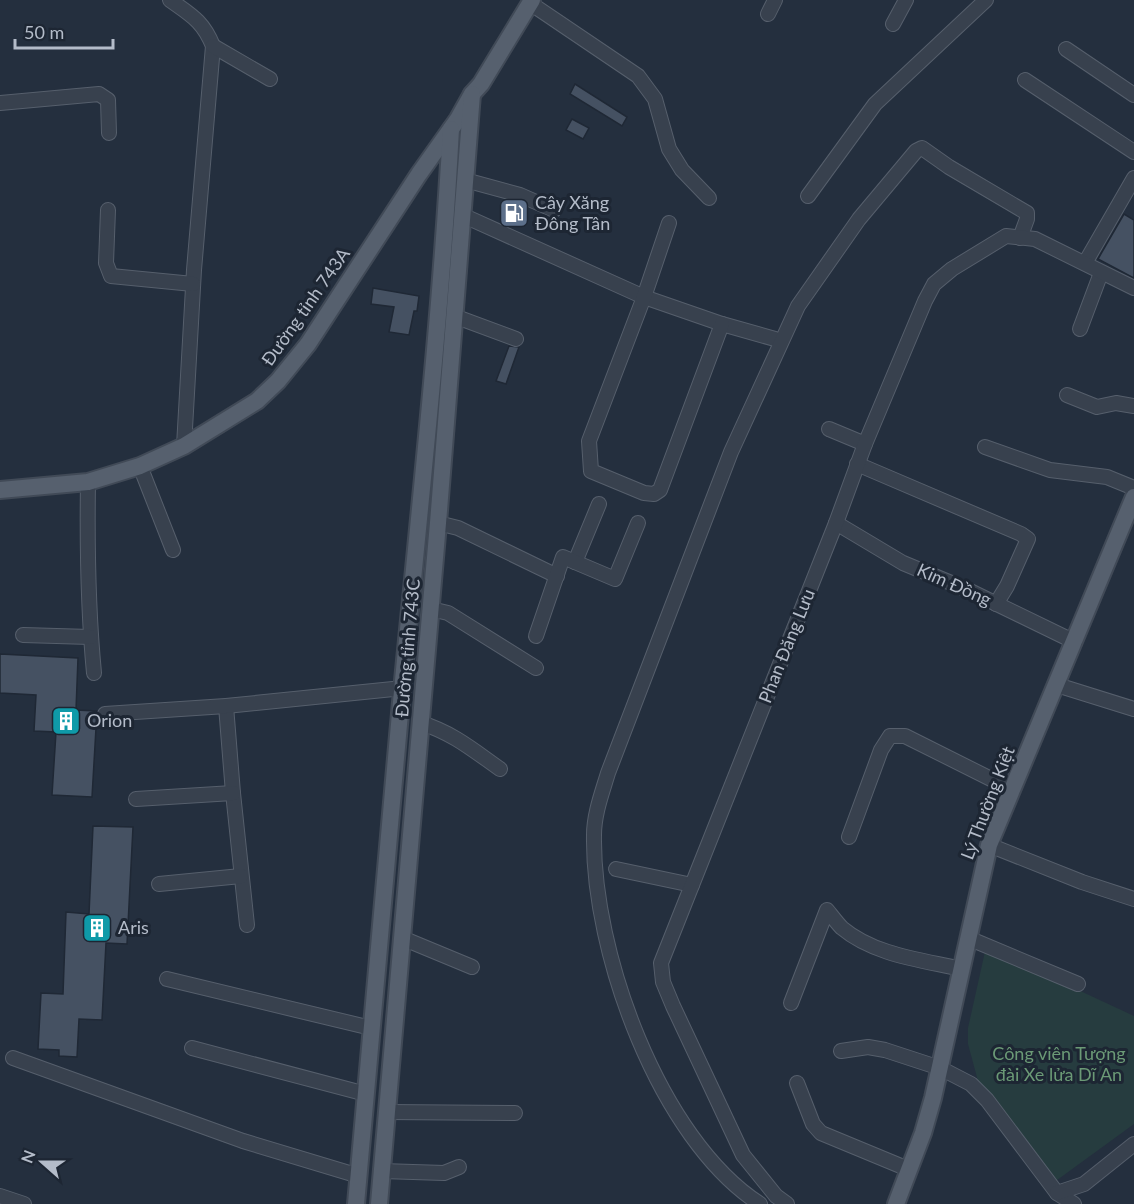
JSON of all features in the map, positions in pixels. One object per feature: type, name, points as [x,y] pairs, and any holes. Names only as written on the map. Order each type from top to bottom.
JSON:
[{"type":"main road","name":"Đường tỉnh 743A","points":[[0,490],[88,482],[140,465],[184,446],[257,400],[278,381],[323,323],[419,174],[481,84],[531,2]]},
{"type":"main road","name":"Đường tỉnh 743C","points":[[356,1204],[416,560],[460,175],[472,94]]},
{"type":"main road","name":"Đường tỉnh 743C","points":[[379,1204],[431,609],[462,215],[460,175],[451,129]]},
{"type":"main road","points":[[419,174],[460,175]]},
{"type":"main road","name":"Lý Thường Kiệt","points":[[896,1204],[923,1133],[940,1068],[989,844],[1134,497]]},
{"type":"street","points":[[170,0],[207,29],[213,46],[193,284],[184,446]]},
{"type":"street","points":[[768,14],[775,0]]},
{"type":"street","points":[[894,24],[906,0]]},
{"type":"street","points":[[808,196],[875,104],[986,0]]},
{"type":"street","points":[[531,2],[638,76],[655,99],[673,156],[682,170],[710,198]]},
{"type":"street","points":[[213,46],[270,79]]},
{"type":"street","points":[[1065,49],[1134,95]]},
{"type":"street","points":[[1025,80],[1134,152]]},
{"type":"street","points":[[0,103],[99,93],[108,100],[110,133]]},
{"type":"street","points":[[760,1204],[713,1165],[670,1102],[647,1061],[613,965],[601,906],[594,845],[597,810],[608,773],[731,452],[798,306],[859,219],[917,150],[922,148],[949,167],[1027,213],[1020,238]]},
{"type":"street","points":[[460,175],[519,195],[554,210]]},
{"type":"street","points":[[1085,263],[1134,178]]},
{"type":"street","points":[[108,210],[106,263],[111,276],[193,284]]},
{"type":"street","points":[[462,215],[644,297],[722,324],[775,339]]},
{"type":"street","points":[[669,223],[644,297],[588,441],[591,471],[644,493],[654,494],[660,490],[722,324]]},
{"type":"street","name":"Phan Đăng Lưu","points":[[787,1204],[776,1196],[743,1155],[685,1036],[663,982],[661,963],[836,524],[865,444],[934,285],[952,269],[1006,237],[1035,239],[1134,288]]},
{"type":"street","points":[[1080,329],[1101,273]]},
{"type":"street","points":[[454,316],[516,339]]},
{"type":"street","points":[[1067,395],[1097,407],[1116,403],[1134,406]]},
{"type":"street","points":[[829,429],[865,444]]},
{"type":"street","points":[[985,447],[1050,470],[1107,477],[1134,488]]},
{"type":"street","points":[[857,464],[1028,539],[1007,586],[996,604]]},
{"type":"street","points":[[140,465],[172,550]]},
{"type":"street","points":[[88,482],[87,544],[90,637],[94,673]]},
{"type":"street","points":[[575,561],[599,504]]},
{"type":"street","points":[[438,523],[458,528],[557,576]]},
{"type":"street","points":[[537,636],[563,557],[615,579],[638,523]]},
{"type":"street","name":"Kim Đồng","points":[[836,524],[903,563],[1075,642]]},
{"type":"street","points":[[431,609],[448,613],[536,668]]},
{"type":"street","points":[[23,635],[90,637]]},
{"type":"street","points":[[1057,685],[1134,709]]},
{"type":"street","points":[[105,714],[226,706],[403,688]]},
{"type":"street","points":[[226,706],[241,876],[248,925]]},
{"type":"street","points":[[421,723],[446,731],[500,769]]},
{"type":"street","points":[[849,837],[882,750],[891,736],[905,736],[1013,790]]},
{"type":"street","points":[[136,799],[233,793]]},
{"type":"street","points":[[989,844],[1082,882],[1134,898]]},
{"type":"street","points":[[616,869],[692,885]]},
{"type":"street","points":[[159,884],[241,876]]},
{"type":"street","points":[[791,1003],[827,910],[842,928],[872,946],[901,956],[962,969]]},
{"type":"street","points":[[402,938],[472,967]]},
{"type":"street","points":[[968,938],[1078,984]]},
{"type":"street","points":[[167,978],[371,1028]]},
{"type":"street","points":[[841,1051],[868,1047],[908,1056],[940,1068],[971,1084],[987,1100],[1066,1201],[1134,1144]]},
{"type":"street","points":[[192,1048],[366,1094]]},
{"type":"street","points":[[13,1058],[243,1141],[358,1176]]},
{"type":"street","points":[[796,1083],[813,1124],[821,1133],[908,1169]]},
{"type":"street","points":[[387,1112],[515,1113]]},
{"type":"street","points":[[382,1171],[444,1173],[459,1167]]},
{"type":"street","points":[[0,1196],[24,1204]]},
{"type":"green space","name":"Công viên Tượng đài Xe lửa Dĩ An","points":[[986,947],[1134,1016],[1134,1124],[1053,1183],[978,1081],[968,1044],[968,1028]]},
{"type":"building","points":[[575,84],[627,117],[622,126],[570,94]]},
{"type":"building","points":[[572,119],[589,128],[583,139],[566,130]]},
{"type":"building","points":[[1124,214],[1134,220],[1134,278],[1098,259]]},
{"type":"building","points":[[373,288],[419,296],[409,335],[389,332],[394,307],[371,304]]},
{"type":"building","points":[[509,346],[519,347],[506,384],[496,381]]},
{"type":"building","name":"Orion","points":[[0,654],[78,658],[76,710],[97,711],[92,797],[52,795],[56,732],[34,731],[36,695],[0,693]]},
{"type":"building","name":"Aris","points":[[93,826],[133,827],[127,944],[106,943],[102,1020],[79,1019],[77,1057],[59,1056],[59,1050],[38,1049],[41,993],[63,994],[66,912],[89,914]]},
{"type":"place","name":"Cây Xăng Đông Tân","points":[[514,213]]},
{"type":"place","name":"Orion","points":[[66,721]]},
{"type":"place","name":"Aris","points":[[97,928]]}]
